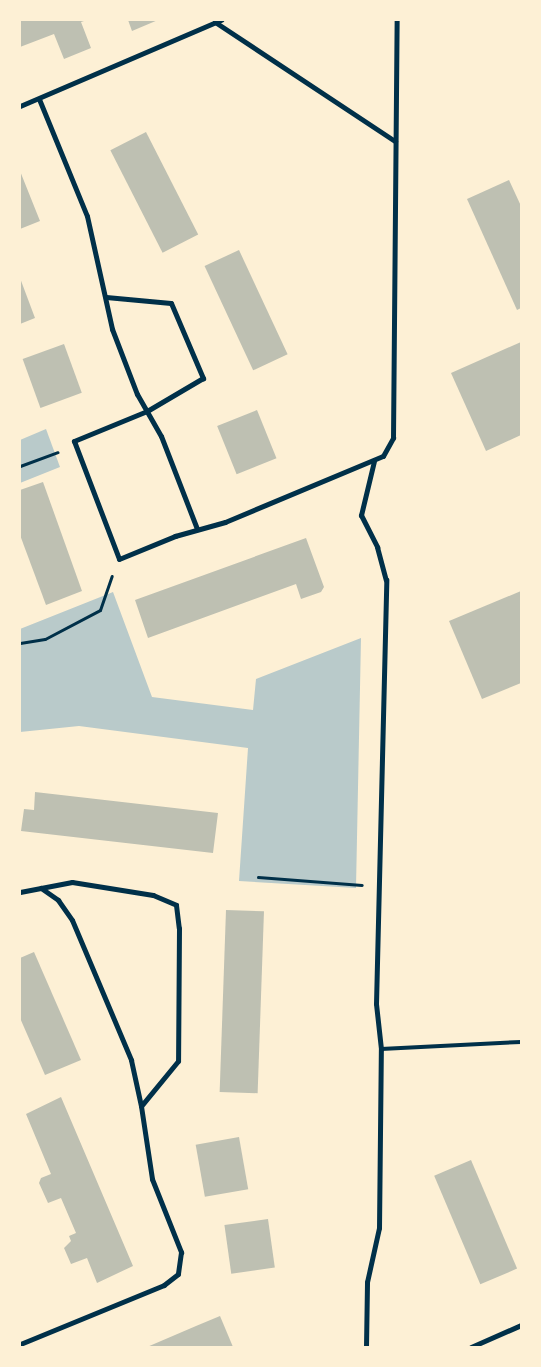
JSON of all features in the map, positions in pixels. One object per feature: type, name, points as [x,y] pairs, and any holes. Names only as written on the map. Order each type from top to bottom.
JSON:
[{"type":"street","points":[[106,297],[171,303],[203,378],[147,411],[74,441],[119,559],[197,529],[225,522],[374,461],[388,450],[393,438],[397,20]]},
{"type":"street","points":[[20,106],[218,21],[395,141]]},
{"type":"street","points":[[38,99],[87,216],[112,329],[147,411],[161,436],[197,529]]},
{"type":"street","points":[[366,1347],[367,1282],[379,1228],[381,1048],[376,1004],[386,580],[377,547],[361,515],[374,461]]},
{"type":"street","points":[[20,892],[72,882],[153,895],[176,906],[179,928],[178,1061],[141,1106]]},
{"type":"street","points":[[20,1344],[164,1285],[178,1274],[181,1252],[152,1179],[141,1106],[131,1060],[72,920],[58,900],[41,888]]},
{"type":"street","points":[[471,1347],[521,1325]]},
{"type":"lane","points":[[381,1048],[521,1042]]},
{"type":"path","points":[[20,466],[58,452]]},
{"type":"path","points":[[20,643],[45,639],[100,610],[119,559]]},
{"type":"path","points":[[258,876],[366,886]]},
{"type":"shaded area","points":[[46,429],[60,467],[20,483],[20,440]]},
{"type":"shaded area","points":[[113,592],[152,697],[253,710],[256,679],[361,638],[356,888],[239,881],[248,748],[79,726],[20,732],[20,629]]},
{"type":"building","points":[[20,20],[87,20],[81,22],[91,48],[64,59],[54,34],[20,47]]},
{"type":"building","points":[[128,20],[158,20],[132,31]]},
{"type":"building","points":[[146,132],[198,234],[163,253],[110,150]]},
{"type":"building","points":[[20,171],[40,221],[20,229]]},
{"type":"building","points":[[509,180],[521,206],[521,308],[517,310],[467,199]]},
{"type":"building","points":[[239,250],[288,354],[253,370],[205,266]]},
{"type":"building","points":[[20,278],[35,318],[20,324]]},
{"type":"building","points":[[521,342],[521,435],[486,451],[451,373]]},
{"type":"building","points":[[64,344],[82,393],[40,408],[23,359]]},
{"type":"building","points":[[257,410],[276,458],[237,474],[217,426]]},
{"type":"building","points":[[43,482],[82,591],[46,605],[20,535],[20,490]]},
{"type":"building","points":[[306,538],[324,587],[321,592],[301,599],[296,584],[148,638],[135,600]]},
{"type":"building","points":[[521,591],[521,683],[482,699],[449,621]]},
{"type":"building","points":[[35,792],[218,813],[213,853],[21,831],[24,809],[34,810]]},
{"type":"building","points":[[226,910],[264,911],[258,1093],[220,1092]]},
{"type":"building","points":[[34,952],[81,1060],[45,1075],[20,1018],[20,958]]},
{"type":"building","points":[[61,1097],[133,1266],[97,1283],[87,1258],[71,1264],[64,1248],[71,1241],[69,1236],[76,1233],[61,1198],[48,1203],[39,1183],[41,1178],[51,1174],[26,1114]]},
{"type":"building","points":[[239,1137],[248,1189],[205,1197],[196,1145]]},
{"type":"building","points":[[471,1160],[517,1269],[480,1284],[434,1176]]},
{"type":"building","points":[[268,1219],[275,1268],[231,1274],[224,1225]]},
{"type":"building","points":[[220,1316],[233,1347],[147,1347],[196,1326]]}]
